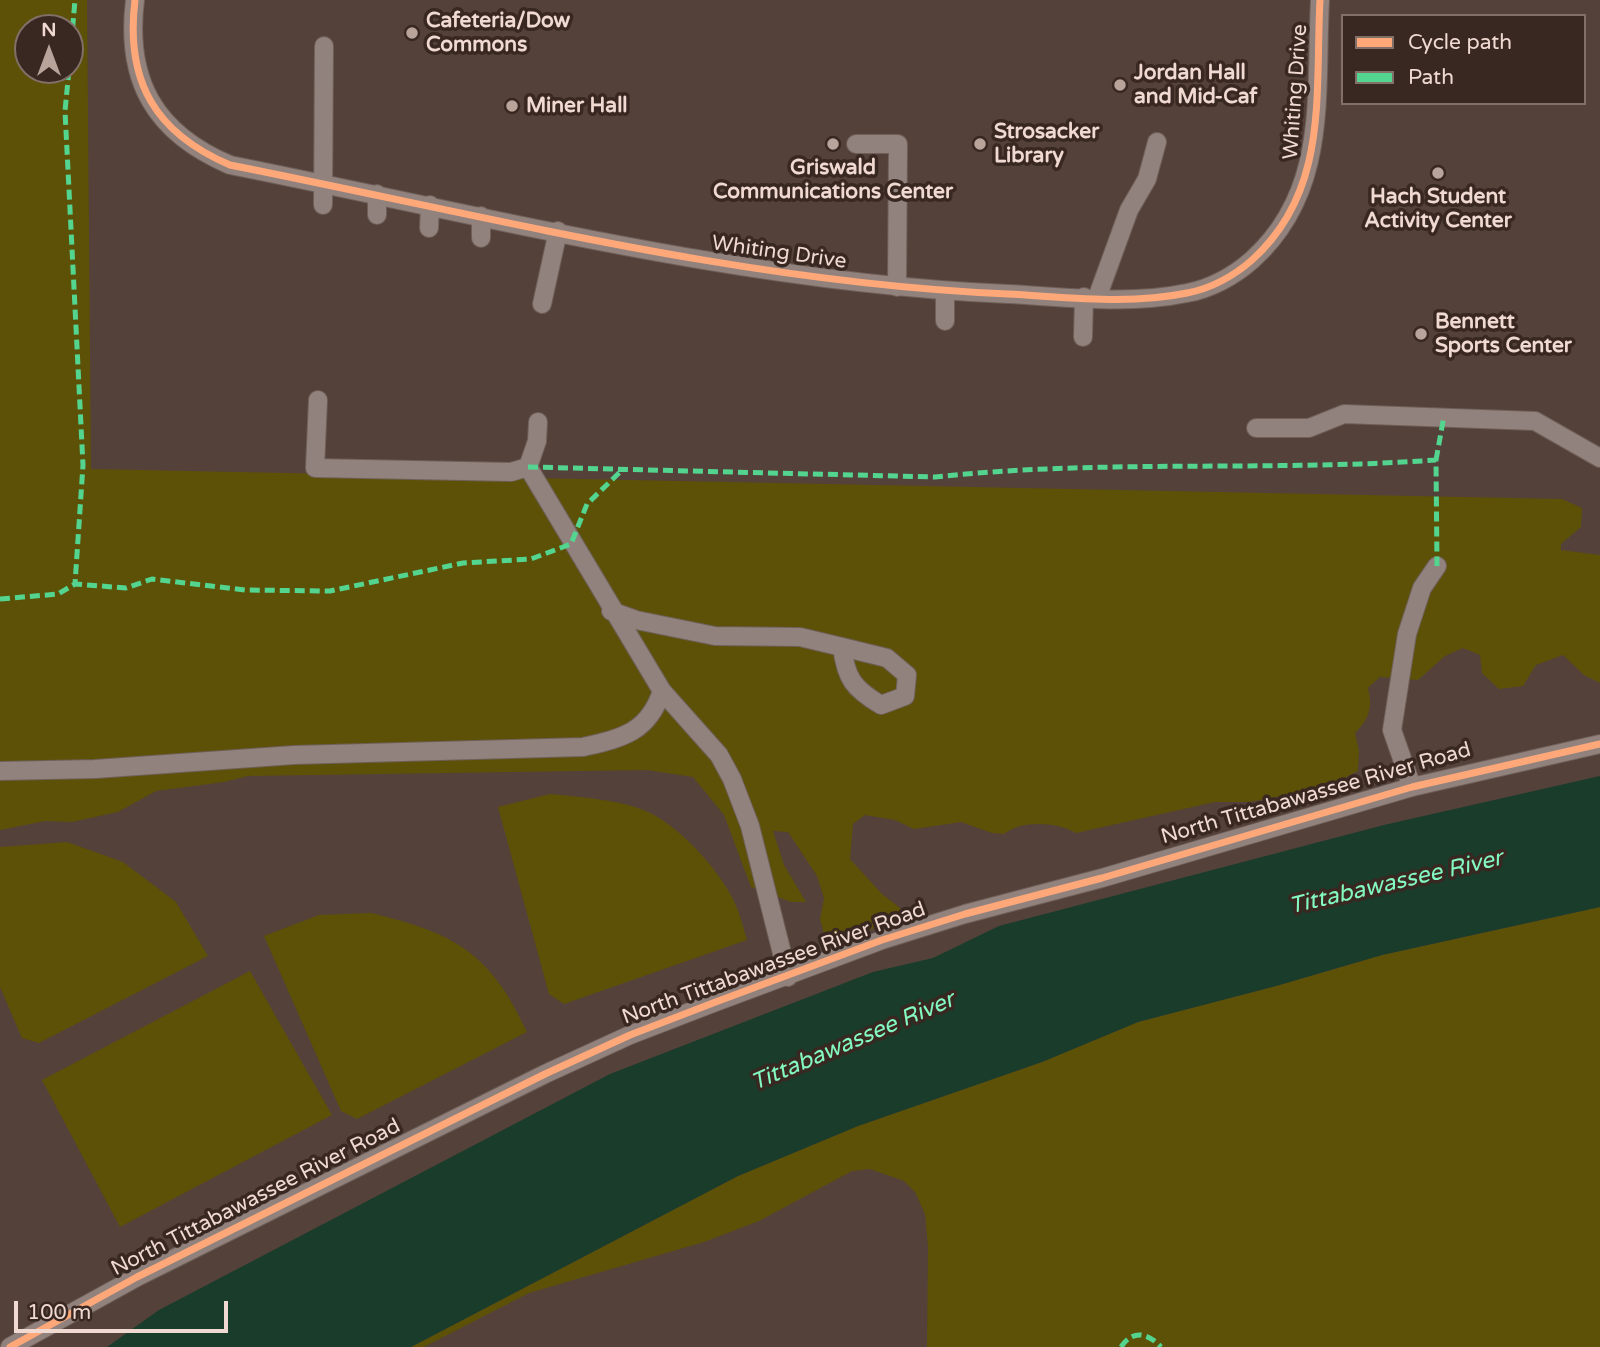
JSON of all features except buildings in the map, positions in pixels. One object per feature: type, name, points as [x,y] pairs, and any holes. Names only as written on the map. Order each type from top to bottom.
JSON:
[{"type":"street","name":"Whiting Drive","points":[[135,0],[133,52],[146,97],[178,136],[202,153],[230,165],[686,257],[822,279],[945,291],[1091,298],[1154,298],[1191,293],[1226,279],[1269,244],[1292,213],[1309,171],[1320,0]]},
{"type":"street","points":[[323,205],[324,46]]},
{"type":"street","points":[[1083,337],[1091,298],[1129,210],[1147,178],[1157,142]]},
{"type":"street","points":[[856,144],[898,144],[897,287]]},
{"type":"street","points":[[377,194],[377,215]]},
{"type":"street","points":[[429,228],[430,205]]},
{"type":"street","points":[[481,216],[481,238]]},
{"type":"street","points":[[542,304],[558,231]]},
{"type":"street","points":[[945,291],[945,321]]},
{"type":"street","points":[[318,400],[316,468],[511,472],[528,467]]},
{"type":"street","points":[[1256,428],[1309,428],[1345,414],[1535,421],[1600,458]]},
{"type":"street","points":[[538,422],[537,441],[528,467],[611,611],[662,691],[719,755],[732,779],[750,826],[788,977]]},
{"type":"street","points":[[1412,787],[1392,730],[1407,634],[1422,588],[1437,566]]},
{"type":"street","points":[[611,611],[636,620],[715,636],[800,637],[842,647]]},
{"type":"street","points":[[0,771],[95,769],[294,754],[583,747],[617,739],[639,729],[656,710],[662,691]]},
{"type":"street","name":"North Tittabawassee River Road","points":[[10,1347],[137,1277],[545,1074],[630,1035],[882,940],[965,914],[1102,878],[1412,787],[1600,744]]},
{"type":"shaded area","points":[[0,0],[87,0],[91,469],[1562,499],[1582,508],[1581,527],[1561,544],[1561,550],[1600,555],[1600,683],[1584,675],[1563,655],[1536,665],[1523,686],[1499,689],[1482,673],[1480,655],[1463,648],[1445,656],[1418,680],[1380,677],[1368,688],[1369,713],[1355,733],[1359,751],[1358,771],[1331,785],[1249,802],[1215,802],[1076,833],[1039,824],[1020,826],[1004,834],[992,833],[961,822],[914,829],[895,820],[865,815],[853,824],[850,859],[882,894],[904,911],[898,922],[826,941],[820,919],[824,898],[817,876],[788,832],[773,831],[784,865],[806,902],[791,902],[751,887],[724,815],[693,777],[647,770],[248,776],[156,791],[118,812],[72,822],[45,821],[0,830]]},
{"type":"shaded area","points":[[550,794],[596,799],[641,809],[681,834],[726,886],[737,908],[747,940],[564,1004],[549,994],[498,807]]},
{"type":"shaded area","points":[[67,842],[123,862],[176,902],[208,956],[39,1043],[22,1038],[0,987],[0,847]]},
{"type":"shaded area","points":[[1600,907],[1600,1347],[927,1347],[928,1247],[925,1214],[915,1192],[904,1181],[870,1169],[852,1171],[759,1221],[704,1242],[529,1293],[424,1347],[411,1347],[738,1176],[858,1126],[1042,1062],[1138,1022],[1382,955]]},
{"type":"shaded area","points":[[371,913],[425,929],[466,950],[499,982],[527,1032],[357,1119],[341,1111],[264,936],[319,915]]},
{"type":"shaded area","points":[[250,971],[332,1115],[120,1227],[42,1080]]},
{"type":"water","name":"Tittabawassee River","points":[[1600,776],[1600,907],[1382,955],[1138,1022],[1042,1062],[858,1126],[738,1176],[411,1347],[107,1347],[159,1310],[610,1074],[873,972],[933,958],[999,926],[1384,825]]},
{"type":"marked path","points":[[74,14],[75,0]]},
{"type":"marked path","points":[[68,84],[65,111],[83,465],[75,584]]},
{"type":"marked path","points":[[1436,460],[1444,416]]},
{"type":"marked path","points":[[528,467],[935,477],[1060,468],[1311,465],[1436,460],[1437,566]]},
{"type":"marked path","points":[[0,599],[58,594],[75,584],[126,588],[152,579],[245,590],[330,591],[463,563],[531,559],[571,544],[587,504],[620,472]]},
{"type":"marked path","points":[[1121,1347],[1130,1337],[1136,1335],[1146,1336],[1161,1347]]},
{"type":"cycle path","points":[[135,0],[135,55],[141,79],[151,101],[164,120],[182,137],[230,165],[714,262],[910,287],[1120,299],[1165,297],[1213,285],[1245,266],[1277,233],[1294,204],[1306,172],[1313,140],[1317,106],[1320,0]]},
{"type":"cycle path","points":[[10,1347],[137,1277],[545,1074],[630,1035],[713,1003],[882,940],[965,914],[1102,878],[1412,787],[1600,744]]},
{"type":"place","name":"Cafeteria/Dow Commons","points":[[412,33]]},
{"type":"place","name":"Jordan Hall and Mid-Caf","points":[[1120,85]]},
{"type":"place","name":"Miner Hall","points":[[512,106]]},
{"type":"place","name":"Griswald Communications Center","points":[[833,144]]},
{"type":"place","name":"Strosacker Library","points":[[980,144]]},
{"type":"place","name":"Hach Student Activity Center","points":[[1438,173]]},
{"type":"place","name":"Bennett Sports Center","points":[[1421,334]]}]
